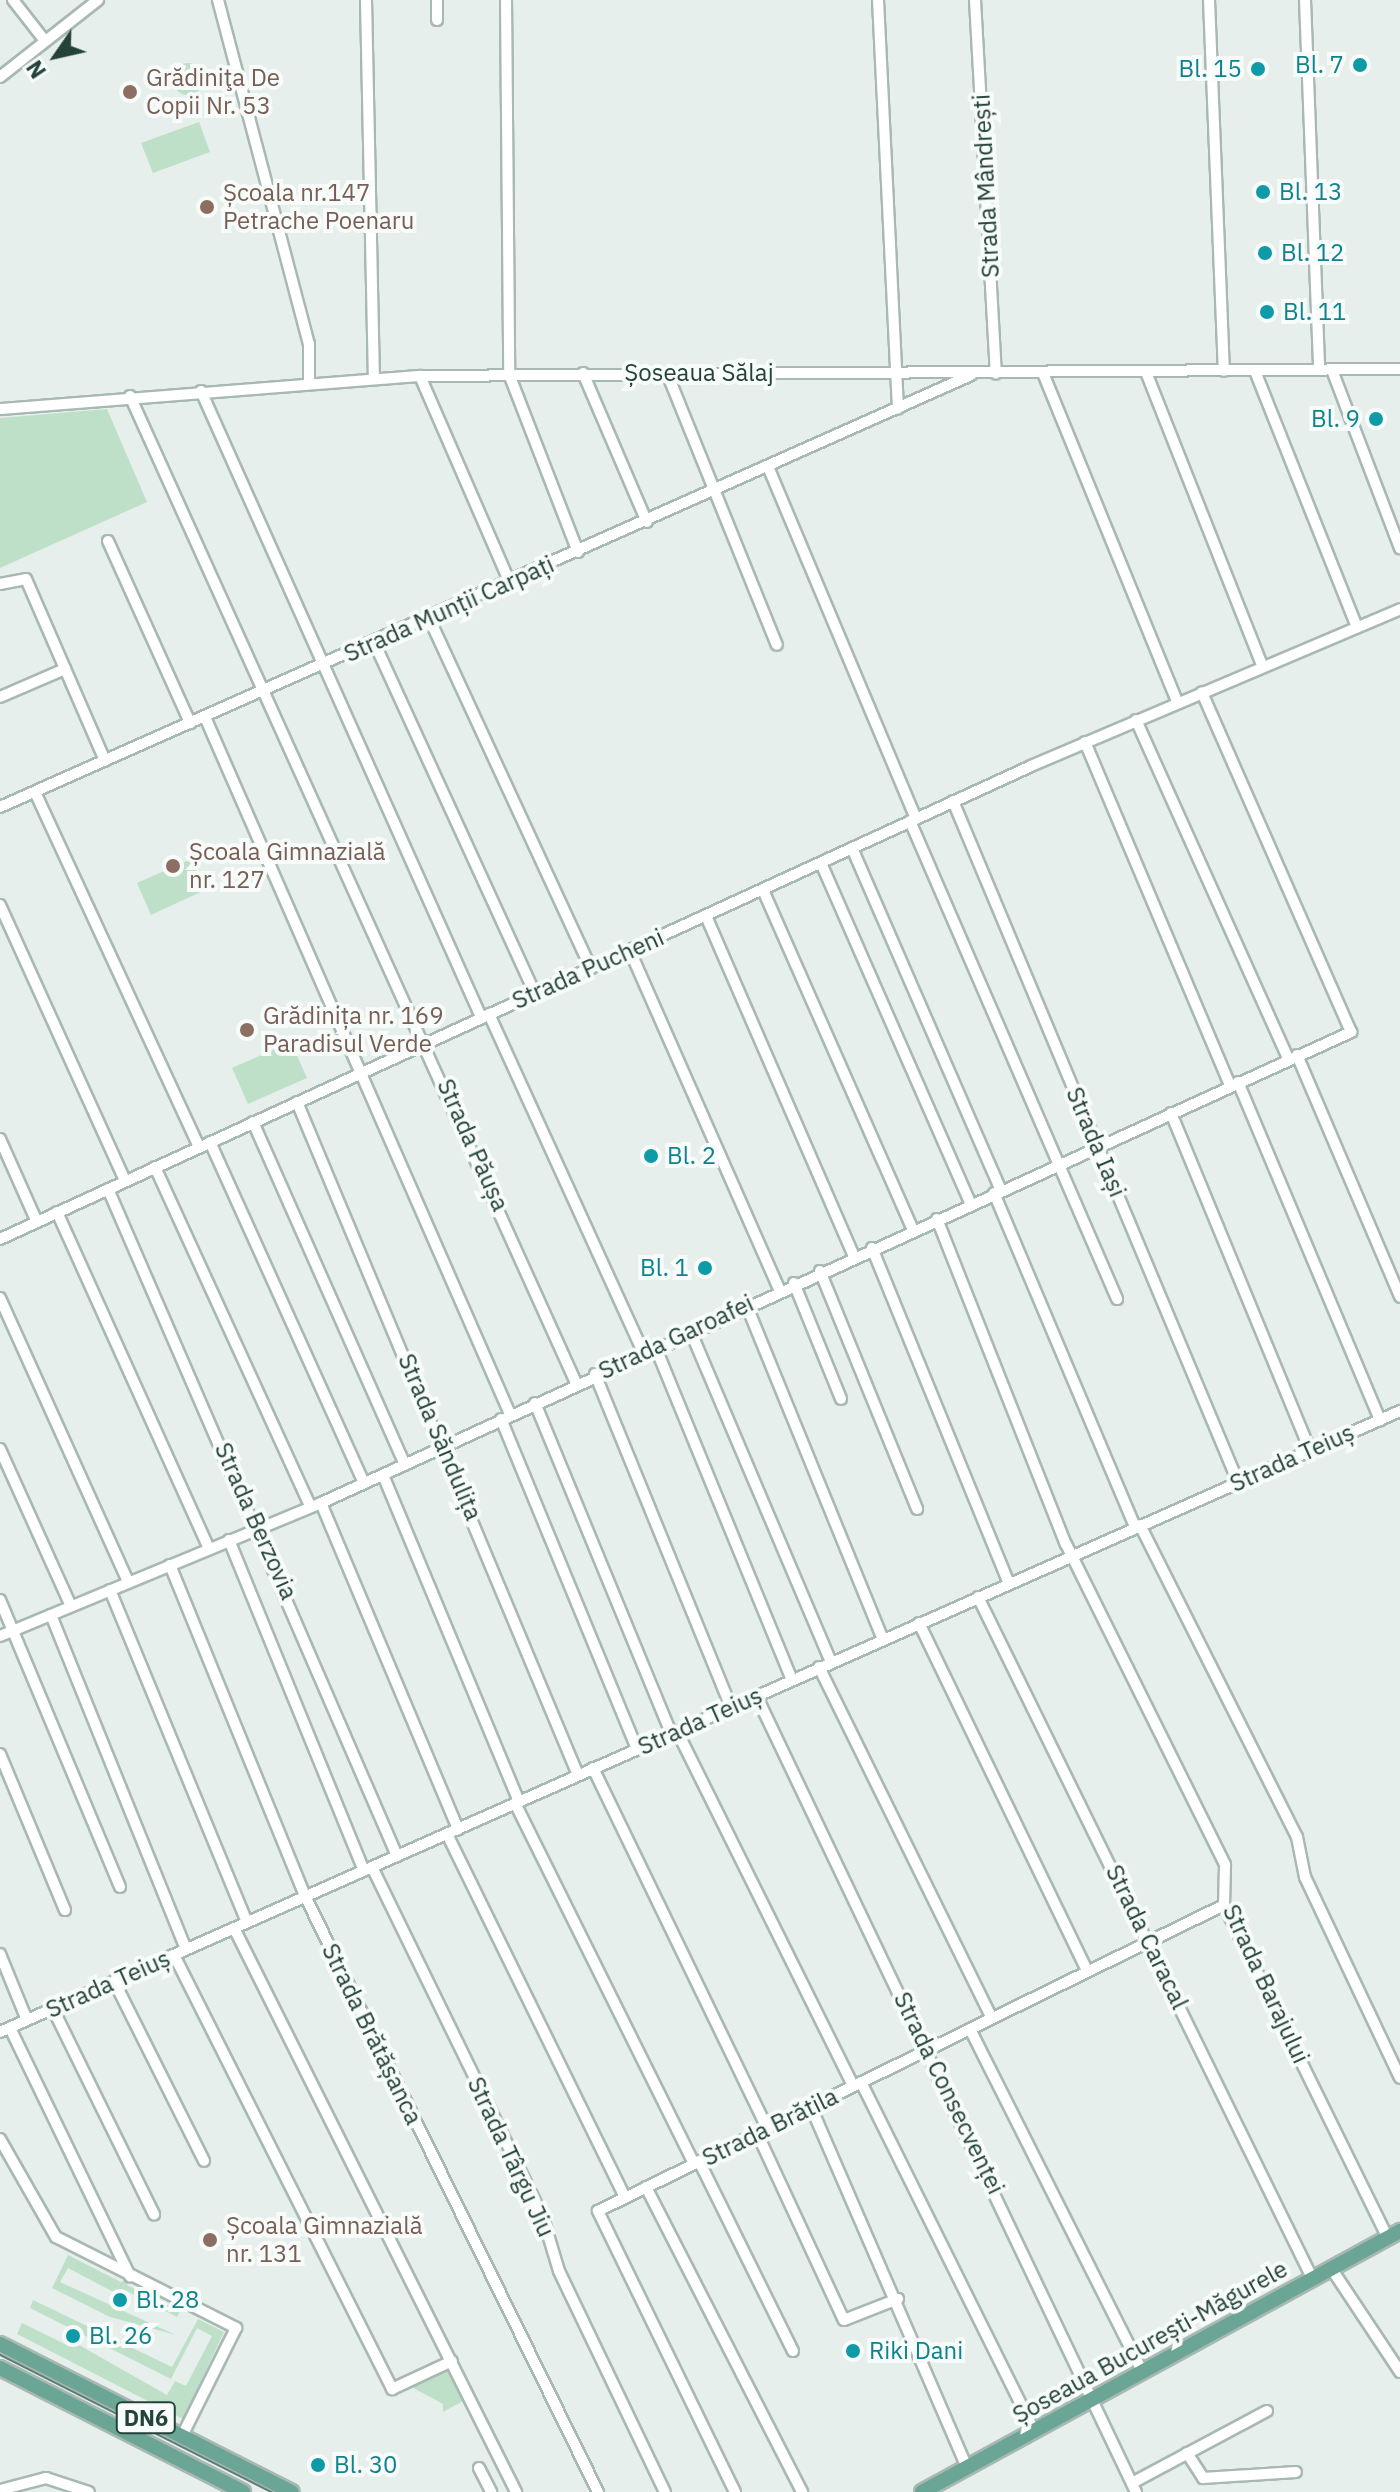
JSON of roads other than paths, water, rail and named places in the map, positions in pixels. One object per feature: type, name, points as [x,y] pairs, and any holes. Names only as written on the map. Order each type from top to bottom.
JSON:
[{"type":"main road","name":"Șoseaua București-Măgurele","points":[[922,2492],[1394,2234]]},
{"type":"main road","name":"DN6","points":[[0,2344],[292,2492]]},
{"type":"main road","name":"DN6","points":[[0,2368],[243,2492]]},
{"type":"street","points":[[13,0],[45,41]]},
{"type":"street","points":[[0,77],[98,0]]},
{"type":"street","points":[[218,0],[309,344],[309,383]]},
{"type":"street","points":[[366,0],[374,379]]},
{"type":"street","points":[[437,0],[437,20]]},
{"type":"street","points":[[506,0],[509,374],[578,552]]},
{"type":"street","points":[[878,0],[898,409]]},
{"type":"street","name":"Strada Mândrești","points":[[975,0],[996,373]]},
{"type":"street","points":[[1209,0],[1224,371]]},
{"type":"street","points":[[1305,0],[1319,370]]},
{"type":"street","name":"Șoseaua Sălaj","points":[[0,409],[130,396],[420,376],[1400,369]]},
{"type":"street","points":[[1332,370],[1400,548]]},
{"type":"street","points":[[1255,371],[1357,627]]},
{"type":"street","points":[[1146,372],[1263,667]]},
{"type":"street","points":[[583,373],[647,522]]},
{"type":"street","points":[[667,373],[777,645]]},
{"type":"street","name":"Strada Munții Carpați","points":[[0,807],[715,493],[977,373]]},
{"type":"street","points":[[1043,373],[1177,702]]},
{"type":"street","points":[[420,376],[510,583]]},
{"type":"street","points":[[201,391],[321,666],[643,1352]]},
{"type":"street","name":"Strada Păușa","points":[[130,396],[261,692],[426,1043],[576,1383]]},
{"type":"street","points":[[769,469],[913,819],[1117,1299]]},
{"type":"street","points":[[108,541],[190,723]]},
{"type":"street","points":[[0,584],[24,576],[105,761]]},
{"type":"street","name":"Strada Pucheni","points":[[0,1239],[953,801],[1177,702],[1400,609]]},
{"type":"street","points":[[429,618],[591,968]]},
{"type":"street","points":[[374,642],[535,993]]},
{"type":"street","points":[[0,697],[65,669]]},
{"type":"street","name":"Strada Garoafei","points":[[0,1636],[316,1505],[746,1304],[1351,1032],[1202,692]]},
{"type":"street","points":[[205,717],[362,1072],[506,1416],[637,1749]]},
{"type":"street","points":[[1136,720],[1293,1057],[1400,1297]]},
{"type":"street","points":[[1085,742],[1380,1420]]},
{"type":"street","points":[[35,792],[364,1483]]},
{"type":"street","name":"Strada Iași","points":[[953,801],[1238,1482]]},
{"type":"street","points":[[852,848],[1138,1526],[1297,1837],[1305,1877],[1400,2078]]},
{"type":"street","points":[[821,863],[971,1204]]},
{"type":"street","points":[[763,890],[913,1230]]},
{"type":"street","points":[[0,905],[125,1181]]},
{"type":"street","points":[[706,916],[854,1256]]},
{"type":"street","points":[[630,951],[779,1289]]},
{"type":"street","name":"Strada Săndulița","points":[[297,1102],[444,1446],[578,1775]]},
{"type":"street","points":[[1171,1113],[1310,1451]]},
{"type":"street","points":[[253,1122],[405,1465]]},
{"type":"street","points":[[0,1139],[37,1222]]},
{"type":"street","points":[[155,1167],[316,1505],[458,1829]]},
{"type":"street","name":"Strada Berzovia","points":[[108,1189],[260,1528],[397,1856]]},
{"type":"street","points":[[57,1212],[209,1549]]},
{"type":"street","name":"Strada Barajului","points":[[937,1219],[1072,1555],[1225,1865],[1224,1905],[1394,2234]]},
{"type":"street","points":[[872,1248],[1009,1583]]},
{"type":"street","points":[[820,1271],[917,1509]]},
{"type":"street","points":[[794,1283],[841,1399]]},
{"type":"street","points":[[0,1298],[128,1582]]},
{"type":"street","points":[[746,1304],[883,1639]]},
{"type":"street","points":[[690,1330],[831,1662]]},
{"type":"street","points":[[655,1346],[792,1680]]},
{"type":"street","points":[[595,1374],[731,1707]]},
{"type":"street","points":[[535,1403],[674,1732],[1034,2430]]},
{"type":"street","name":"Strada Teiuș","points":[[5,2030],[1400,1411]]},
{"type":"street","points":[[0,1449],[71,1606]]},
{"type":"street","points":[[383,1475],[517,1802],[793,2351]]},
{"type":"street","name":"Strada Târgu Jiu","points":[[229,1540],[368,1869],[543,2218],[559,2271],[665,2492]]},
{"type":"street","name":"Strada Brătășanca","points":[[170,1565],[305,1896],[598,2492]]},
{"type":"street","points":[[110,1590],[247,1922]]},
{"type":"street","name":"Strada Caracal","points":[[978,1597],[1312,2278]]},
{"type":"street","points":[[0,1600],[120,1887]]},
{"type":"street","points":[[51,1615],[186,1949]]},
{"type":"street","points":[[919,1623],[1087,1971]]},
{"type":"street","points":[[819,1667],[992,2018]]},
{"type":"street","name":"Strada Consecvenței","points":[[756,1695],[1095,2397],[1134,2487]]},
{"type":"street","points":[[0,1754],[65,1910]]},
{"type":"street","points":[[593,1768],[762,2131],[844,2320],[898,2299]]},
{"type":"street","points":[[447,1834],[625,2197]]},
{"type":"street","name":"Strada Brătila","points":[[735,2492],[597,2217],[625,2197],[1224,1905]]},
{"type":"street","points":[[234,1928],[516,2492]]},
{"type":"street","points":[[0,1954],[27,2020]]},
{"type":"street","points":[[174,1955],[392,2389],[452,2361]]},
{"type":"street","points":[[114,1981],[204,2161]]},
{"type":"street","points":[[53,2009],[154,2214]]},
{"type":"street","points":[[970,2029],[1142,2371]]},
{"type":"street","points":[[5,2030],[130,2276]]},
{"type":"street","points":[[811,2107],[898,2299],[967,2468]]},
{"type":"street","points":[[0,2139],[49,2231],[130,2276],[236,2328],[182,2436]]},
{"type":"street","points":[[646,2187],[802,2492]]},
{"type":"street","points":[[1331,2268],[1400,2372]]},
{"type":"street","points":[[1134,2487],[1187,2453],[1267,2411]]},
{"type":"street","points":[[1187,2453],[1203,2478],[1296,2472]]},
{"type":"street","points":[[479,2468],[491,2492]]},
{"type":"street","points":[[0,2490],[46,2478],[89,2492]]},
{"type":"tram line","points":[[0,2355],[271,2492]]},
{"type":"place","name":"Bl. 7","points":[[1360,65]]},
{"type":"place","name":"Bl. 15","points":[[1258,69]]},
{"type":"place","name":"Grădiniţa De Copii Nr. 53","points":[[130,92]]},
{"type":"place","name":"Bl. 13","points":[[1263,192]]},
{"type":"place","name":"Școala nr.147 Petrache Poenaru","points":[[207,207]]},
{"type":"place","name":"Bl. 12","points":[[1265,253]]},
{"type":"place","name":"Bl. 11","points":[[1267,312]]},
{"type":"place","name":"Bl. 9","points":[[1376,419]]},
{"type":"place","name":"Școala Gimnazială nr. 127","points":[[173,866]]},
{"type":"place","name":"Grădinița nr. 169 Paradisul Verde","points":[[247,1030]]},
{"type":"place","name":"Bl. 2","points":[[651,1156]]},
{"type":"place","name":"Bl. 1","points":[[705,1268]]},
{"type":"place","name":"Școala Gimnazială nr. 131","points":[[210,2240]]},
{"type":"place","name":"Bl. 28","points":[[120,2300]]},
{"type":"place","name":"Bl. 26","points":[[73,2336]]},
{"type":"place","name":"Riki Dani","points":[[853,2351]]},
{"type":"place","name":"Bl. 30","points":[[318,2465]]}]
